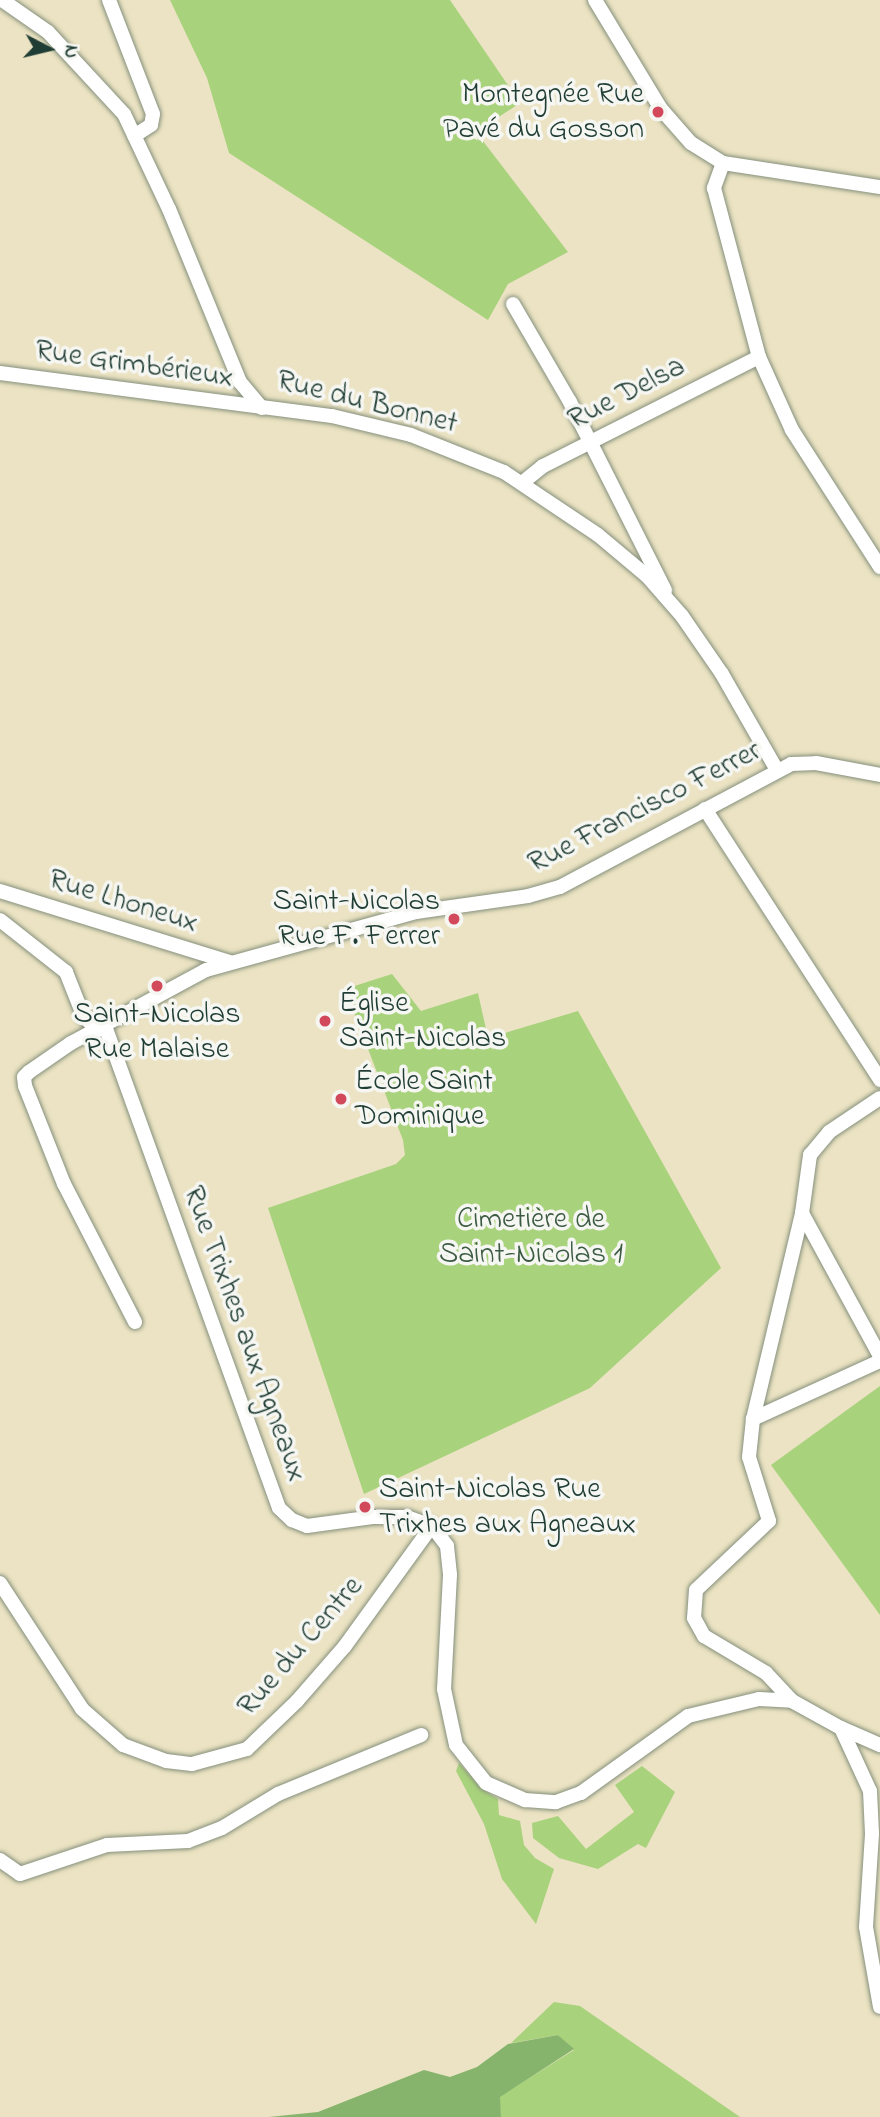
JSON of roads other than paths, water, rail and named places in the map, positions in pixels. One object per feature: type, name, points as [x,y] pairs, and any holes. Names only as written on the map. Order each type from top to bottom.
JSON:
[{"type":"street","name":"Rue du Bonnet","points":[[2,0],[58,42],[124,114],[177,228],[240,382],[262,408],[332,416],[411,435],[453,449],[522,483],[598,535],[647,576],[668,600],[722,674],[777,770]]},
{"type":"street","points":[[109,0],[153,114],[152,125],[134,136]]},
{"type":"street","points":[[595,0],[670,121],[691,143],[723,163],[880,187]]},
{"type":"street","points":[[723,163],[714,188],[758,356],[792,430],[880,567]]},
{"type":"street","name":"Rue du Bonnet","points":[[513,304],[590,443],[663,585],[668,600]]},
{"type":"street","name":"Rue Delsa","points":[[522,483],[543,466],[758,356]]},
{"type":"street","name":"Rue Grimbérieux","points":[[0,373],[262,408]]},
{"type":"street","name":"Rue Francisco Ferrer","points":[[135,1322],[64,1184],[23,1081],[29,1072],[71,1043],[206,970],[416,912],[528,896],[560,887],[791,764],[816,763],[880,775]]},
{"type":"street","points":[[705,810],[879,1076]]},
{"type":"street","name":"Rue Lhoneux","points":[[0,891],[230,962]]},
{"type":"street","name":"Rue Trixhes aux Agneaux","points":[[0,920],[66,972],[78,1005],[101,1028],[279,1507],[292,1520],[307,1526],[374,1517],[407,1517],[432,1526]]},
{"type":"street","points":[[880,1098],[829,1132],[810,1155],[802,1213],[753,1419],[749,1457],[768,1521],[696,1590],[694,1618],[704,1636],[766,1673],[792,1701],[841,1728],[880,1745]]},
{"type":"street","points":[[753,1419],[880,1359],[802,1213]]},
{"type":"street","points":[[432,1526],[447,1546],[450,1575],[444,1689],[456,1745],[486,1783],[525,1800],[556,1802],[581,1793],[688,1716],[759,1699],[792,1701]]},
{"type":"street","name":"Rue du Centre","points":[[0,1583],[82,1709],[122,1745],[166,1762],[192,1764],[247,1749],[297,1701],[345,1646],[432,1526]]},
{"type":"street","points":[[841,1728],[870,1791],[872,1835],[866,1927],[880,2007]]},
{"type":"street","points":[[0,1860],[20,1874],[107,1845],[188,1841],[222,1828],[278,1794],[421,1735]]},
{"type":"place","name":"Montegnée Rue Pavé du Gosson","points":[[658,112]]},
{"type":"place","name":"Saint-Nicolas Rue F. Ferrer","points":[[454,919]]},
{"type":"place","name":"Saint-Nicolas Rue Malaise","points":[[157,986]]},
{"type":"place","name":"Église Saint-Nicolas","points":[[325,1021]]},
{"type":"place","name":"École Saint Dominique","points":[[341,1099]]},
{"type":"place","name":"Saint-Nicolas Rue Trixhes aux Agneaux","points":[[365,1507]]},
{"type":"park label","name":"Cimetière de Saint-Nicolas 1","points":[[531,1237]]}]
